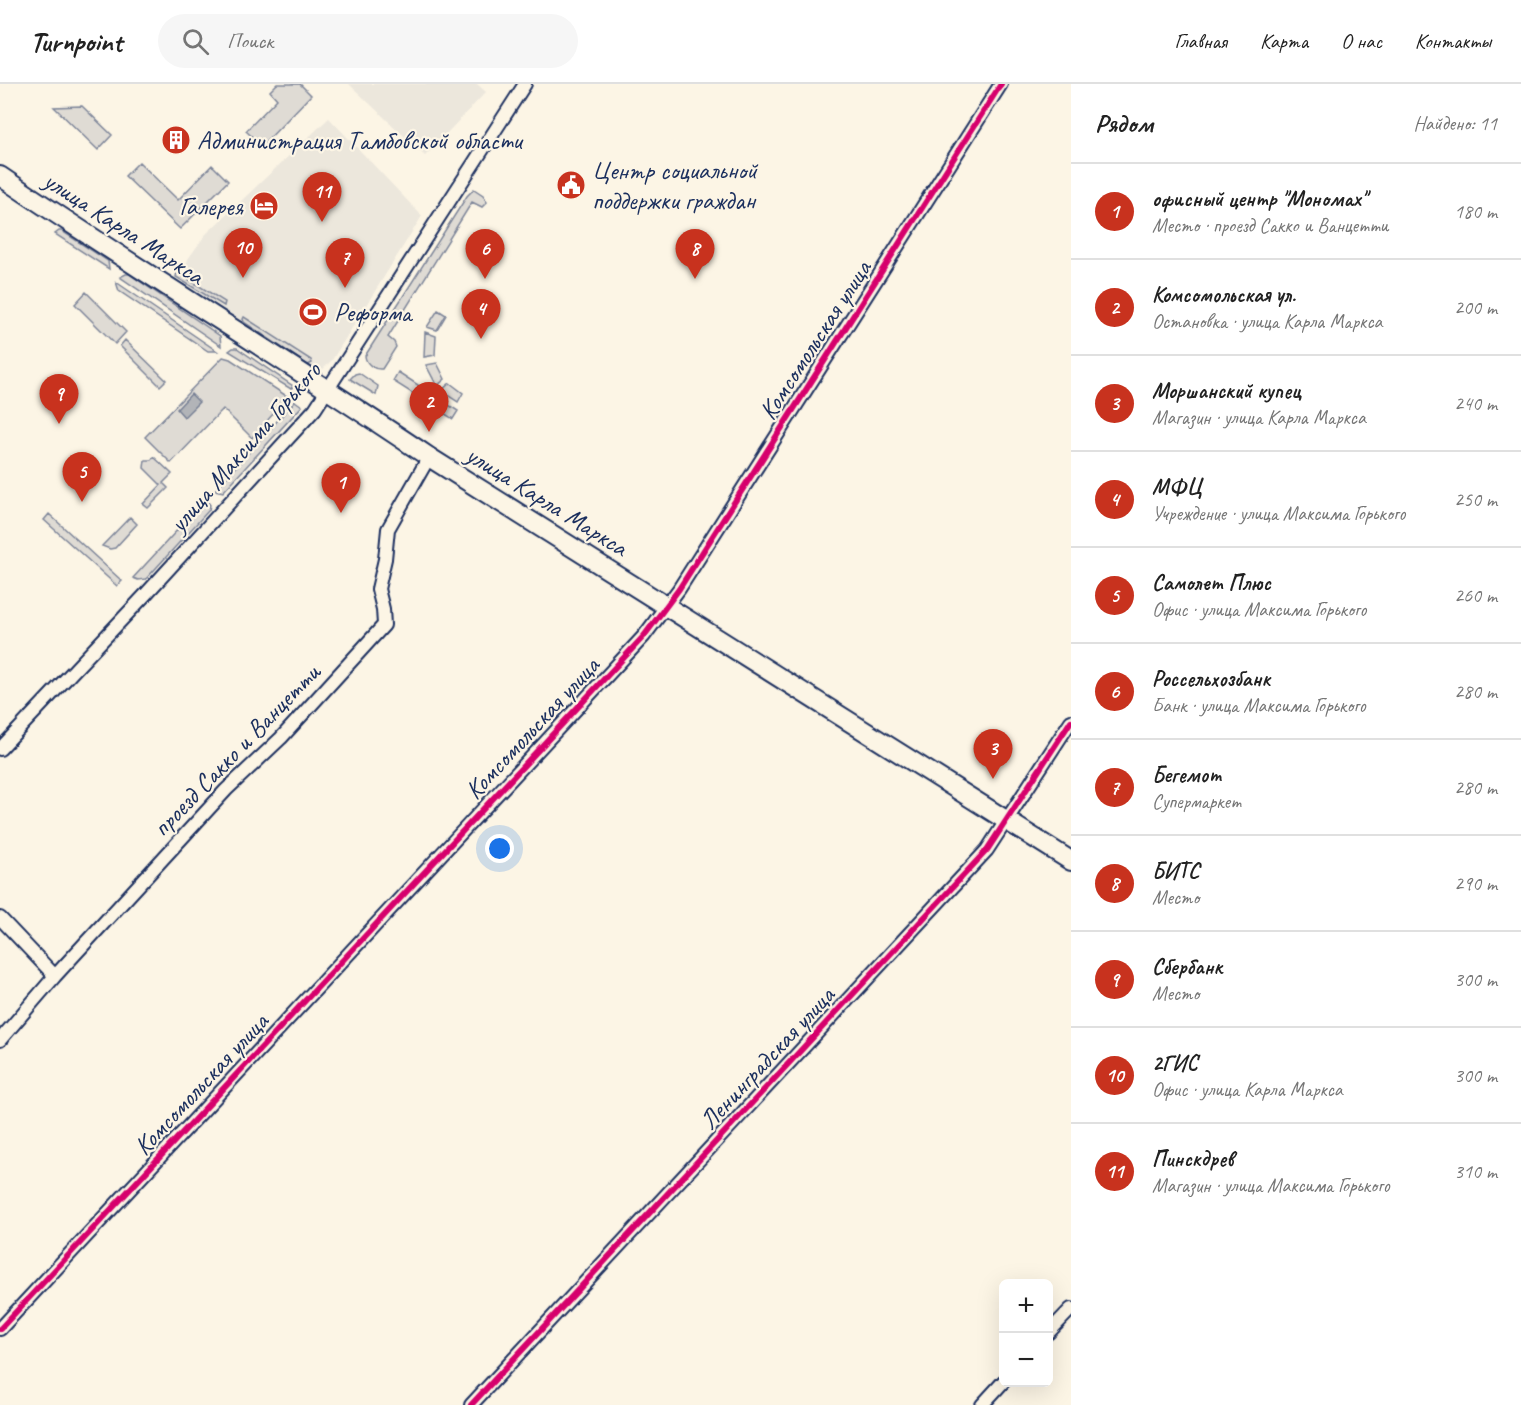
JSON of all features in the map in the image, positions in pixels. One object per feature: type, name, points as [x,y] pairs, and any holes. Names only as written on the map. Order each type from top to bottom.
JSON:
[{"type":"main road","name":"улица Карла Маркса","points":[[0,176],[131,265],[328,389],[429,456],[1071,861]]},
{"type":"street","name":"улица Максима Горького","points":[[0,749],[315,409],[525,84]]},
{"type":"street","name":"Комсомольская улица","points":[[0,1329],[644,636],[685,579],[1001,84]]},
{"type":"street","name":"проезд Сакко и Ванцетти","points":[[0,1040],[55,976],[226,790],[281,738],[384,625],[378,589],[385,560],[388,529],[429,456]]},
{"type":"street","name":"Ленинградская улица","points":[[471,1405],[987,850],[1071,721]]},
{"type":"street","points":[[0,918],[55,976]]},
{"type":"street","points":[[1053,1328],[1071,1309]]},
{"type":"street","points":[[982,1405],[999,1387]]},
{"type":"shaded area","points":[[277,84],[300,84],[311,95],[262,146],[246,131],[277,99],[270,91]]},
{"type":"shaded area","points":[[349,84],[477,84],[486,92],[425,156]]},
{"type":"shaded area","points":[[82,106],[112,135],[98,150],[54,107]]},
{"type":"shaded area","points":[[329,118],[422,216],[332,360],[323,369],[314,369],[181,282],[188,259],[206,234]]},
{"type":"shaded area","points":[[139,162],[178,200],[212,165],[228,181],[180,229],[125,176]]},
{"type":"shaded area","points":[[474,189],[483,195],[487,202],[482,207],[472,202],[388,337],[396,347],[382,369],[373,367],[367,362],[365,356],[467,196]]},
{"type":"shaded area","points":[[59,231],[108,261],[109,269],[55,234]]},
{"type":"shaded area","points":[[177,272],[225,302],[224,306],[176,277]]},
{"type":"shaded area","points":[[126,274],[220,336],[221,346],[120,277]]},
{"type":"shaded area","points":[[116,282],[217,351],[208,351],[119,291]]},
{"type":"shaded area","points":[[86,292],[126,332],[115,344],[75,304]]},
{"type":"shaded area","points":[[438,310],[446,315],[437,330],[427,327]]},
{"type":"shaded area","points":[[244,317],[311,360],[312,363],[308,365],[244,322]]},
{"type":"shaded area","points":[[425,332],[436,336],[435,355],[424,357]]},
{"type":"shaded area","points":[[125,340],[166,380],[160,386],[120,346]]},
{"type":"shaded area","points":[[237,348],[293,386],[291,389],[229,351]]},
{"type":"shaded area","points":[[223,357],[230,359],[288,397],[252,438],[223,409],[171,463],[145,437]]},
{"type":"shaded area","points":[[437,363],[445,379],[437,386],[426,365]]},
{"type":"shaded area","points":[[398,372],[458,411],[453,419],[393,381]]},
{"type":"shaded area","points":[[359,373],[378,386],[376,395],[350,379]]},
{"type":"shaded area","points":[[450,383],[463,393],[458,402],[441,391]]},
{"type":"shaded area","points":[[191,394],[199,402],[184,417],[177,409]]},
{"type":"shaded area","points":[[295,401],[302,406],[223,492],[215,490]]},
{"type":"shaded area","points":[[154,457],[172,474],[163,483],[168,488],[148,508],[143,504],[161,485],[144,468],[145,460],[151,460]]},
{"type":"shaded area","points":[[206,499],[210,505],[209,510],[146,579],[133,578]]},
{"type":"shaded area","points":[[49,514],[122,581],[117,586],[44,520]]},
{"type":"shaded area","points":[[130,517],[137,524],[115,548],[102,546]]},
{"type":"cycle path","points":[[0,1329],[644,636],[679,589],[1001,84]]},
{"type":"cycle path","points":[[471,1405],[987,850],[1071,721]]},
{"type":"place","name":"Администрация Тамбовской области","points":[[176,140]]},
{"type":"place","name":"Центр социальной поддержки граждан","points":[[571,185]]},
{"type":"place","name":"Галерея","points":[[264,206]]},
{"type":"place","name":"Пинскдрев","points":[[322,222]]},
{"type":"place","name":"2ГИС","points":[[243,278]]},
{"type":"place","name":"Россельхозбанк","points":[[485,279]]},
{"type":"place","name":"БИТС","points":[[695,279]]},
{"type":"place","name":"Бегемот","points":[[345,288]]},
{"type":"place","name":"Реформа","points":[[313,312]]},
{"type":"place","name":"МФЦ","points":[[481,339]]},
{"type":"place","name":"Сбербанк","points":[[59,424]]},
{"type":"place","name":"Комсомольская ул.","points":[[429,432]]},
{"type":"place","name":"Самолет Плюс","points":[[82,502]]},
{"type":"place","name":"офисный центр \"Мономах\"","points":[[341,513]]},
{"type":"place","name":"Моршанский купец","points":[[993,779]]}]
